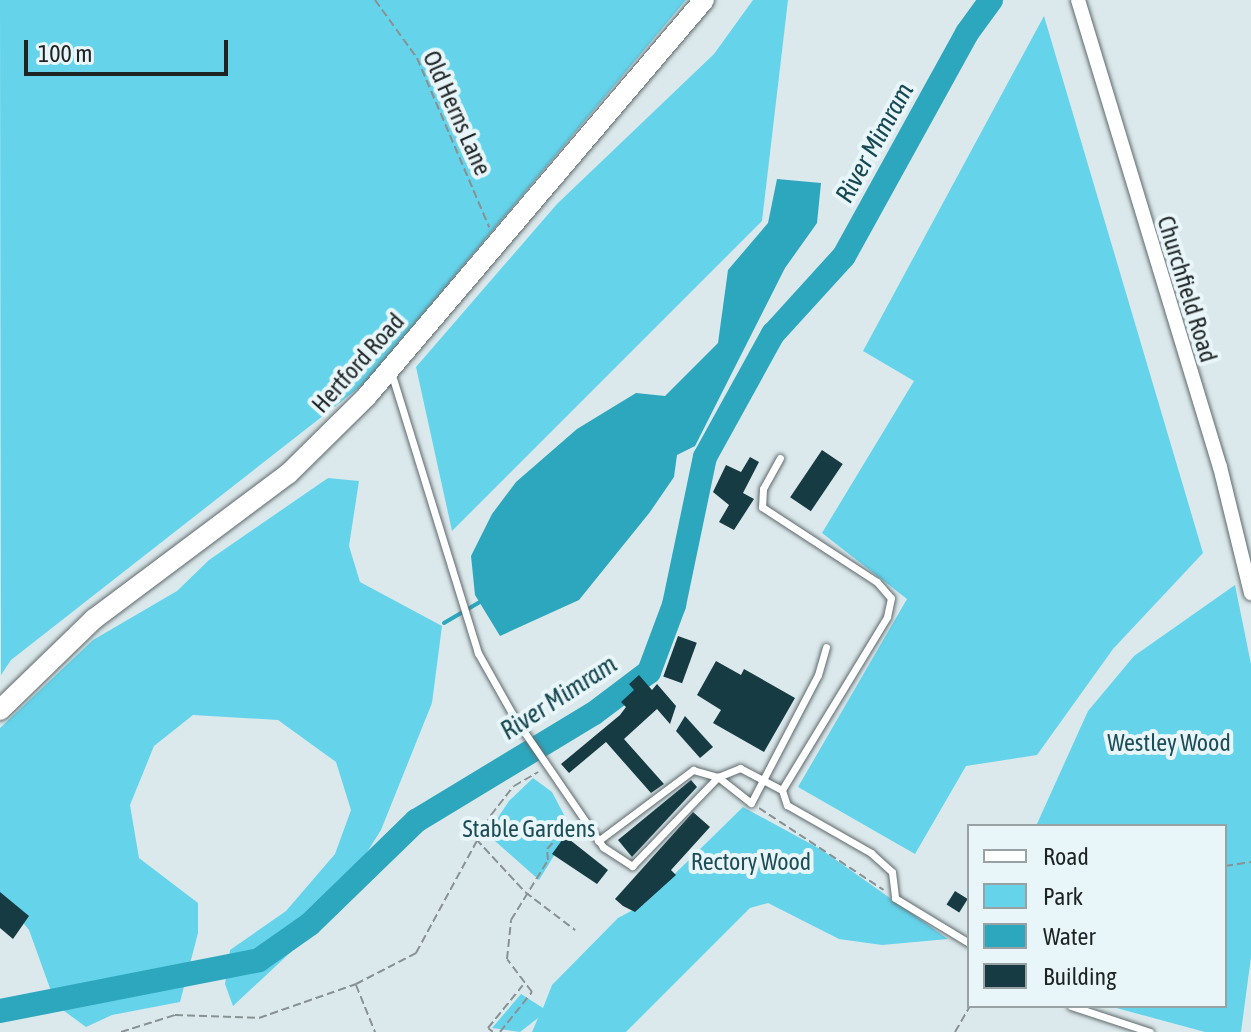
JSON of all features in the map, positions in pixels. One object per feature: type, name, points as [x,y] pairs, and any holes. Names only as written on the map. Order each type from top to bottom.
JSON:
[{"type":"main road","name":"Hertford Road","points":[[0,710],[94,619],[288,474],[390,370],[704,0]]},
{"type":"street","name":"Churchfield Road","points":[[1078,0],[1220,467],[1251,593]]},
{"type":"lane","points":[[390,370],[464,618],[501,697],[541,752],[579,817],[598,841],[632,866],[718,777],[740,768],[782,790],[787,805],[871,853],[892,872],[895,898],[967,942]]},
{"type":"lane","points":[[780,458],[763,489],[762,507],[877,582],[891,598],[887,617],[782,790]]},
{"type":"lane","points":[[598,841],[693,770],[718,777],[751,803],[818,675],[826,647]]},
{"type":"lane","points":[[1077,1008],[1150,1032]]},
{"type":"path","name":"Old Herns Lane","points":[[375,0],[417,58],[495,243]]},
{"type":"path","points":[[121,1032],[175,1015],[259,1018],[356,984],[418,952],[476,839],[514,786],[549,768]]},
{"type":"path","points":[[751,803],[895,898]]},
{"type":"path","points":[[500,1032],[532,992],[511,970],[506,948],[511,920],[525,892],[548,860],[547,849],[579,817]]},
{"type":"path","points":[[476,839],[525,892],[575,930]]},
{"type":"path","points":[[1227,866],[1251,862]]},
{"type":"path","points":[[356,984],[375,1032]]},
{"type":"path","points":[[493,1032],[488,1028],[524,985]]},
{"type":"path","points":[[955,1032],[969,1008]]},
{"type":"green space","points":[[0,0],[686,0],[365,383],[11,660],[1,675]]},
{"type":"green space","points":[[753,0],[788,0],[762,221],[452,531],[416,367],[557,204],[714,54]]},
{"type":"green space","points":[[1044,16],[1203,553],[1113,649],[1037,755],[966,766],[915,854],[798,787],[907,599],[822,533],[914,381],[863,351]]},
{"type":"green space","points":[[328,478],[359,481],[349,546],[360,582],[442,626],[432,703],[381,830],[323,922],[233,1006],[225,984],[230,950],[286,911],[335,854],[351,810],[336,762],[278,720],[193,715],[154,746],[130,805],[139,858],[198,903],[198,933],[180,1002],[112,1015],[86,1027],[56,1005],[29,930],[0,895],[0,728],[93,640],[177,591],[209,560]]},
{"type":"green space","name":"Westley Wood","points":[[1235,585],[1251,664],[1251,957],[1241,1032],[1205,1032],[1116,1008],[1227,1008],[1227,824],[1037,824],[1088,711],[1134,656]]},
{"type":"green space","name":"Stable Gardens","points":[[533,778],[552,792],[571,828],[539,880],[487,834],[509,801]]},
{"type":"green space","name":"Rectory Wood","points":[[743,807],[822,850],[948,939],[882,945],[839,939],[768,903],[750,908],[626,1032],[532,1032],[538,1018],[520,1032],[492,1028],[521,994],[543,1008],[552,985],[618,918],[644,904]]},
{"type":"water","points":[[777,179],[821,183],[817,223],[785,268],[695,446],[677,455],[674,477],[650,512],[579,600],[500,636],[475,595],[471,556],[492,514],[516,482],[577,429],[636,393],[665,396],[718,343],[728,270],[768,223]]},
{"type":"building","points":[[822,450],[843,464],[811,511],[790,497]]},
{"type":"building","points":[[750,457],[759,462],[743,493],[754,499],[734,530],[719,522],[729,505],[713,492],[726,465],[741,472]]},
{"type":"building","points":[[678,636],[697,643],[682,683],[663,676]]},
{"type":"building","points":[[716,661],[741,675],[744,669],[795,698],[764,752],[713,723],[721,710],[697,695]]},
{"type":"building","points":[[639,675],[652,690],[657,684],[676,706],[670,724],[657,709],[624,739],[664,784],[651,793],[606,742],[569,773],[561,764],[620,715],[626,707],[621,702],[634,690],[629,684]]},
{"type":"building","points":[[685,716],[713,747],[700,758],[676,731]]},
{"type":"building","points":[[691,780],[697,787],[632,857],[618,840]]},
{"type":"building","points":[[693,812],[710,827],[671,870],[676,875],[635,912],[623,906],[615,899]]},
{"type":"building","points":[[565,836],[608,870],[597,884],[552,854]]},
{"type":"building","points":[[955,891],[967,898],[959,913],[947,905]]},
{"type":"building","points":[[0,892],[29,916],[13,939],[0,928]]},
{"type":"waterway","name":"River Mimram","points":[[0,1011],[259,960],[310,924],[416,821],[593,714],[649,672],[674,605],[705,457],[773,334],[844,256],[967,33],[991,0]]},
{"type":"waterway","points":[[444,623],[480,602]]}]
